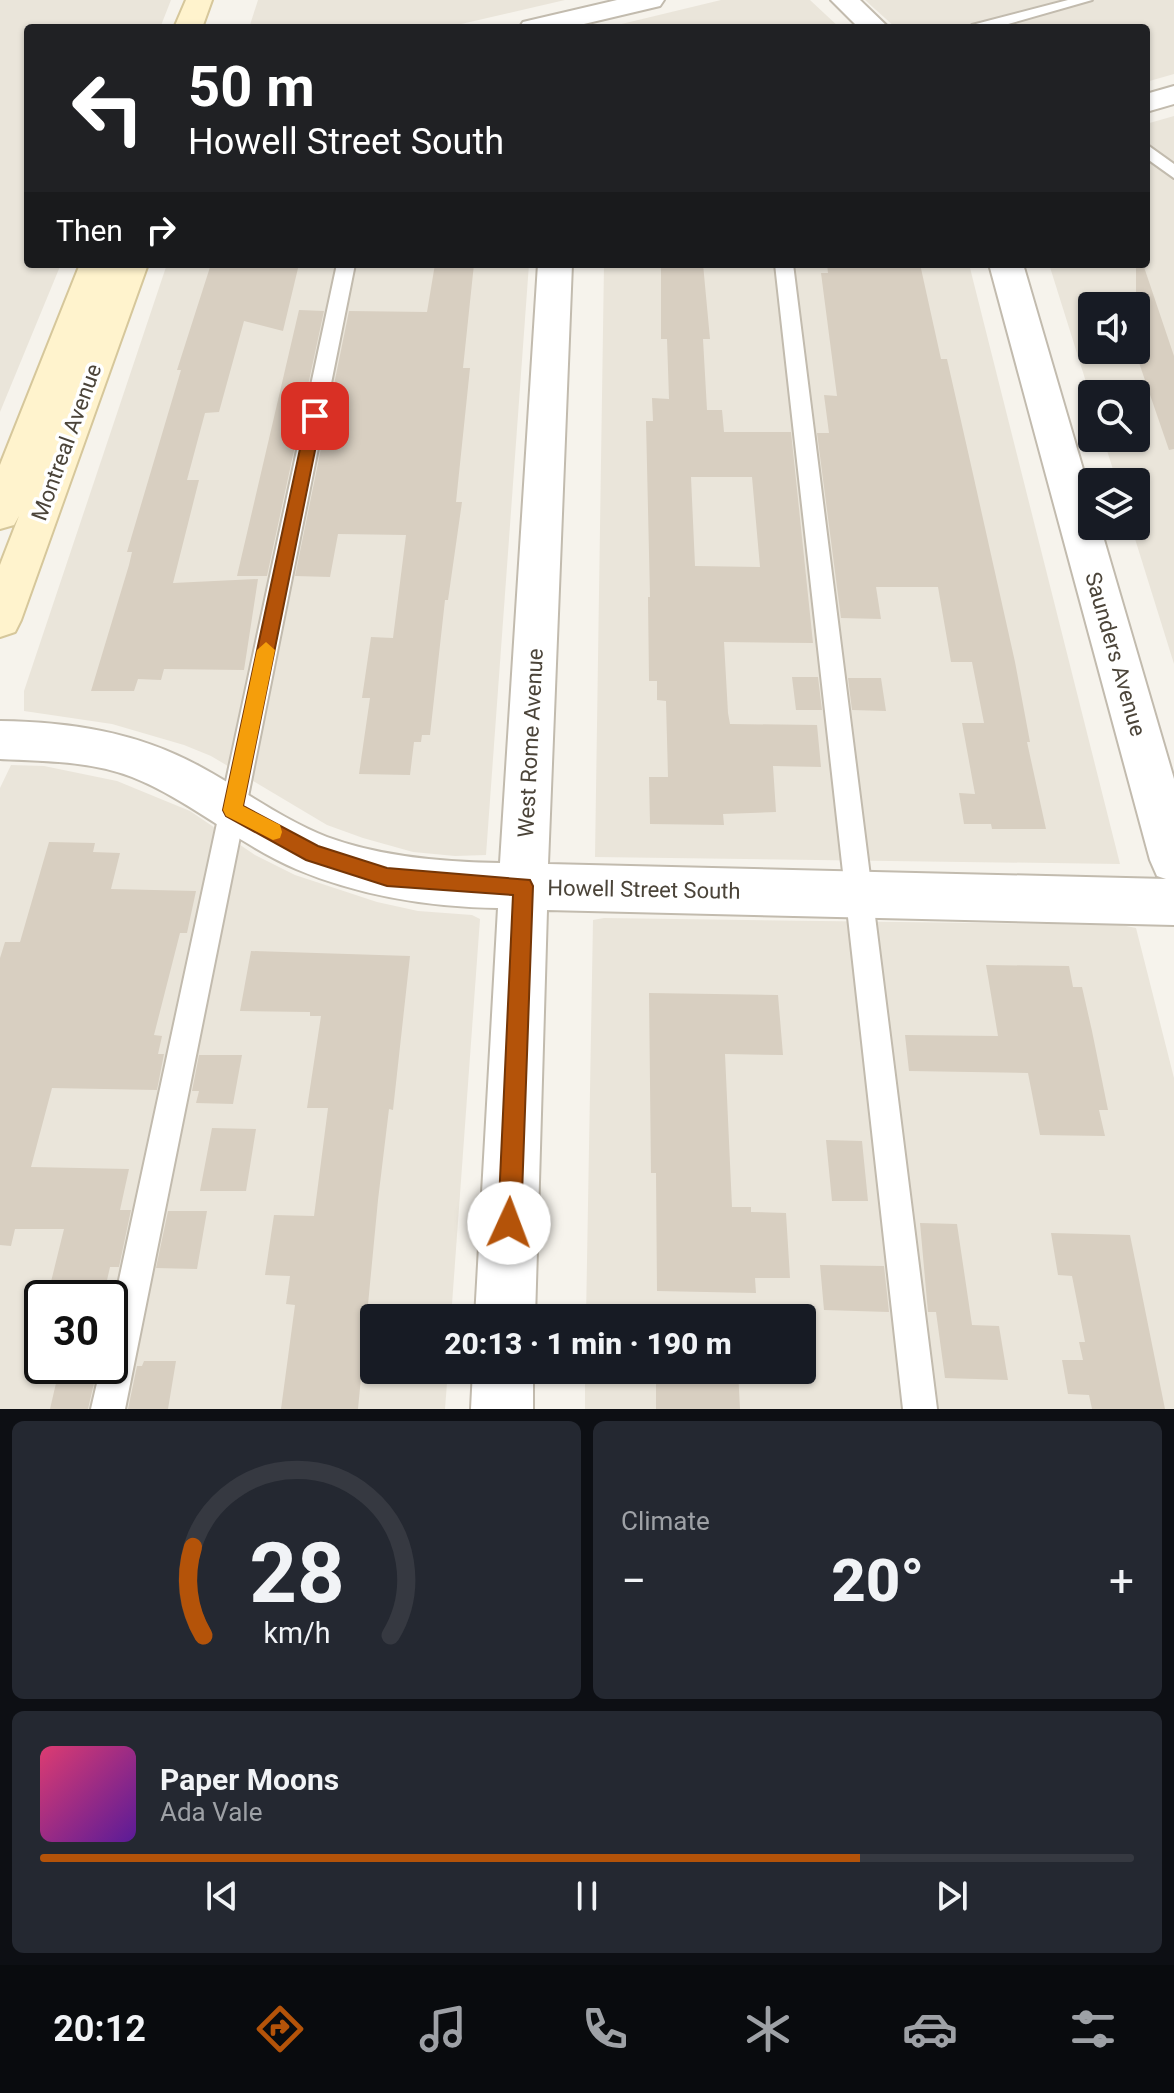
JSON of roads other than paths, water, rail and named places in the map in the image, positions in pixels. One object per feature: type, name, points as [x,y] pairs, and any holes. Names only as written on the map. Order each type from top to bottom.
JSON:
[{"type":"street","points":[[190,24],[199,0]]},
{"type":"street","points":[[550,24],[651,0]]},
{"type":"street","points":[[844,0],[871,24]]},
{"type":"street","points":[[1150,102],[1174,95]]},
{"type":"street","name":"Montreal Avenue","points":[[0,514],[95,268]]},
{"type":"street","name":"Montreal Avenue","points":[[0,620],[130,268]]},
{"type":"street","name":"West Rome Avenue","points":[[506,1304],[523,886],[555,268]]},
{"type":"street","name":"Saunders Avenue","points":[[1007,268],[1174,860]]},
{"type":"street","name":"Howell Street South","points":[[0,740],[58,742],[113,751],[163,769],[313,854],[387,877],[469,885],[1174,902]]},
{"type":"street","points":[[502,1409],[503,1384]]},
{"type":"lane","points":[[992,24],[1085,0]]},
{"type":"lane","points":[[1150,152],[1174,173]]},
{"type":"lane","points":[[108,1409],[345,268]]},
{"type":"lane","points":[[784,268],[920,1409]]}]
